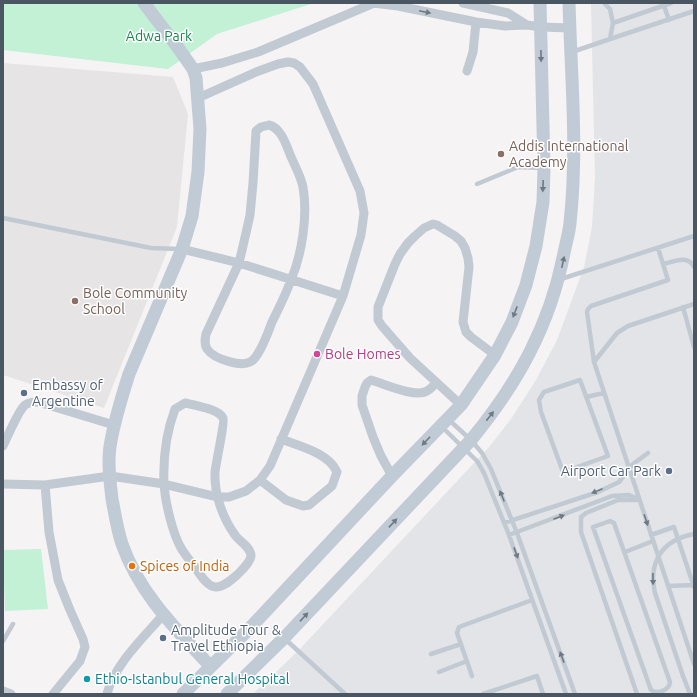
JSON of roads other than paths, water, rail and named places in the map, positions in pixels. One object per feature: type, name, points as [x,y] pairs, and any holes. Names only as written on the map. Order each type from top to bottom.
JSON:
[{"type":"main road","points":[[144,3],[193,68],[196,78],[200,129],[198,172],[192,216],[182,249],[129,374],[114,425],[110,443],[110,476],[115,514],[122,543],[130,565],[163,615],[210,666]]},
{"type":"main road","points":[[183,694],[250,628],[392,476],[461,405],[495,354],[512,322],[526,285],[536,246],[543,202],[544,168],[540,3]]},
{"type":"main road","points":[[227,694],[284,638],[468,444],[493,413],[520,372],[544,324],[559,280],[570,225],[574,181],[569,3]]},
{"type":"street","points":[[193,68],[222,63],[258,52],[374,3],[505,26],[527,25],[570,28]]},
{"type":"street","points":[[463,3],[508,13],[527,25]]},
{"type":"street","points":[[467,71],[473,52],[476,22]]},
{"type":"street","points":[[3,484],[45,485],[110,476],[164,484],[218,497],[229,496],[246,491],[260,480],[270,466],[343,296],[361,235],[364,213],[360,190],[313,84],[306,73],[294,63],[288,62],[256,72],[198,98]]},
{"type":"street","points":[[272,126],[276,128],[280,134],[298,171],[303,186],[305,202],[304,224],[292,279],[254,360],[247,364],[234,363],[211,353],[206,348],[205,342],[206,334],[238,263],[250,215],[256,131],[260,127],[272,126]]},
{"type":"street","points":[[461,405],[410,358],[393,340],[378,320],[378,312],[395,264],[408,243],[424,228],[433,224],[438,225],[461,241],[465,248],[469,267],[463,322],[464,328],[471,337],[495,354]]},
{"type":"street","points":[[182,249],[238,263],[343,296]]},
{"type":"street","points":[[392,476],[381,456],[362,405],[362,396],[367,382],[371,380],[411,392],[421,393],[428,390],[436,382]]},
{"type":"street","points":[[3,446],[25,405],[30,402],[38,402],[114,425]]},
{"type":"street","points":[[185,403],[207,408],[224,419],[224,426],[219,442],[215,474],[218,497],[235,535],[250,550],[251,557],[242,570],[229,582],[216,588],[211,586],[203,578],[181,547],[170,518],[164,484],[165,454],[167,434],[175,409],[179,405],[185,403]]},
{"type":"street","points":[[260,480],[286,500],[303,506],[310,505],[332,486],[337,472],[334,465],[326,458],[281,439]]},
{"type":"street","points":[[45,485],[49,532],[58,580],[85,647],[80,661],[53,694]]},
{"type":"street","points":[[107,694],[116,672],[163,615]]},
{"type":"street","points":[[3,691],[11,694]]},
{"type":"lane","points":[[613,23],[663,4],[671,3]]},
{"type":"lane","points":[[605,4],[610,9],[613,23],[610,39]]},
{"type":"lane","points":[[663,4],[669,20]]},
{"type":"lane","points":[[571,52],[694,11]]},
{"type":"lane","points":[[477,184],[518,167],[544,168]]},
{"type":"lane","points":[[3,218],[151,248],[182,249]]},
{"type":"lane","points":[[559,280],[694,236]]},
{"type":"lane","points":[[658,248],[668,280],[591,306],[588,309],[594,362],[694,664]]},
{"type":"lane","points":[[663,264],[682,259],[688,260],[694,267]]},
{"type":"lane","points":[[594,362],[617,333],[628,326],[694,304]]},
{"type":"lane","points":[[683,307],[694,347]]},
{"type":"lane","points":[[580,380],[586,397],[608,456],[563,472],[541,412],[539,400],[544,392],[580,380]]},
{"type":"lane","points":[[586,397],[604,393]]},
{"type":"lane","points":[[444,422],[468,444],[482,452],[491,468],[517,533],[575,694]]},
{"type":"lane","points":[[444,422],[468,444],[484,473],[509,535],[566,694]]},
{"type":"lane","points":[[504,522],[598,492],[619,482],[637,460],[648,453]]},
{"type":"lane","points":[[509,535],[612,496],[629,495],[639,500]]},
{"type":"lane","points":[[637,694],[581,532],[580,524],[582,517],[586,513],[618,500],[639,500]]},
{"type":"lane","points":[[610,521],[614,522],[625,552],[670,682],[667,689],[657,692],[651,690],[593,527],[610,521]]},
{"type":"lane","points":[[651,535],[674,526],[694,586],[668,586]]},
{"type":"lane","points":[[690,694],[652,582],[653,569],[663,550],[673,542],[685,536],[694,534]]},
{"type":"lane","points":[[625,552],[653,541]]},
{"type":"lane","points":[[472,676],[457,634],[459,627],[532,600]]},
{"type":"lane","points":[[3,641],[13,624]]},
{"type":"lane","points":[[284,638],[345,694]]},
{"type":"lane","points":[[431,654],[461,644]]},
{"type":"lane","points":[[439,672],[467,661]]},
{"type":"lane","points":[[483,694],[537,676],[543,694]]},
{"type":"lane","points":[[684,676],[686,694]]},
{"type":"place","name":"Addis International Academy","points":[[501,154]]},
{"type":"place","name":"Bole Community School","points":[[75,301]]},
{"type":"place","name":"Bole Homes","points":[[317,354]]},
{"type":"place","name":"Embassy of Argentine","points":[[24,393]]},
{"type":"place","name":"Airport Car Park","points":[[669,471]]},
{"type":"place","name":"Spices of India","points":[[132,566]]},
{"type":"place","name":"Amplitude Tour & Travel Ethiopia","points":[[163,638]]},
{"type":"place","name":"Ethio-Istanbul General Hospital","points":[[87,679]]},
{"type":"park label","name":"Adwa Park","points":[[159,36]]}]
